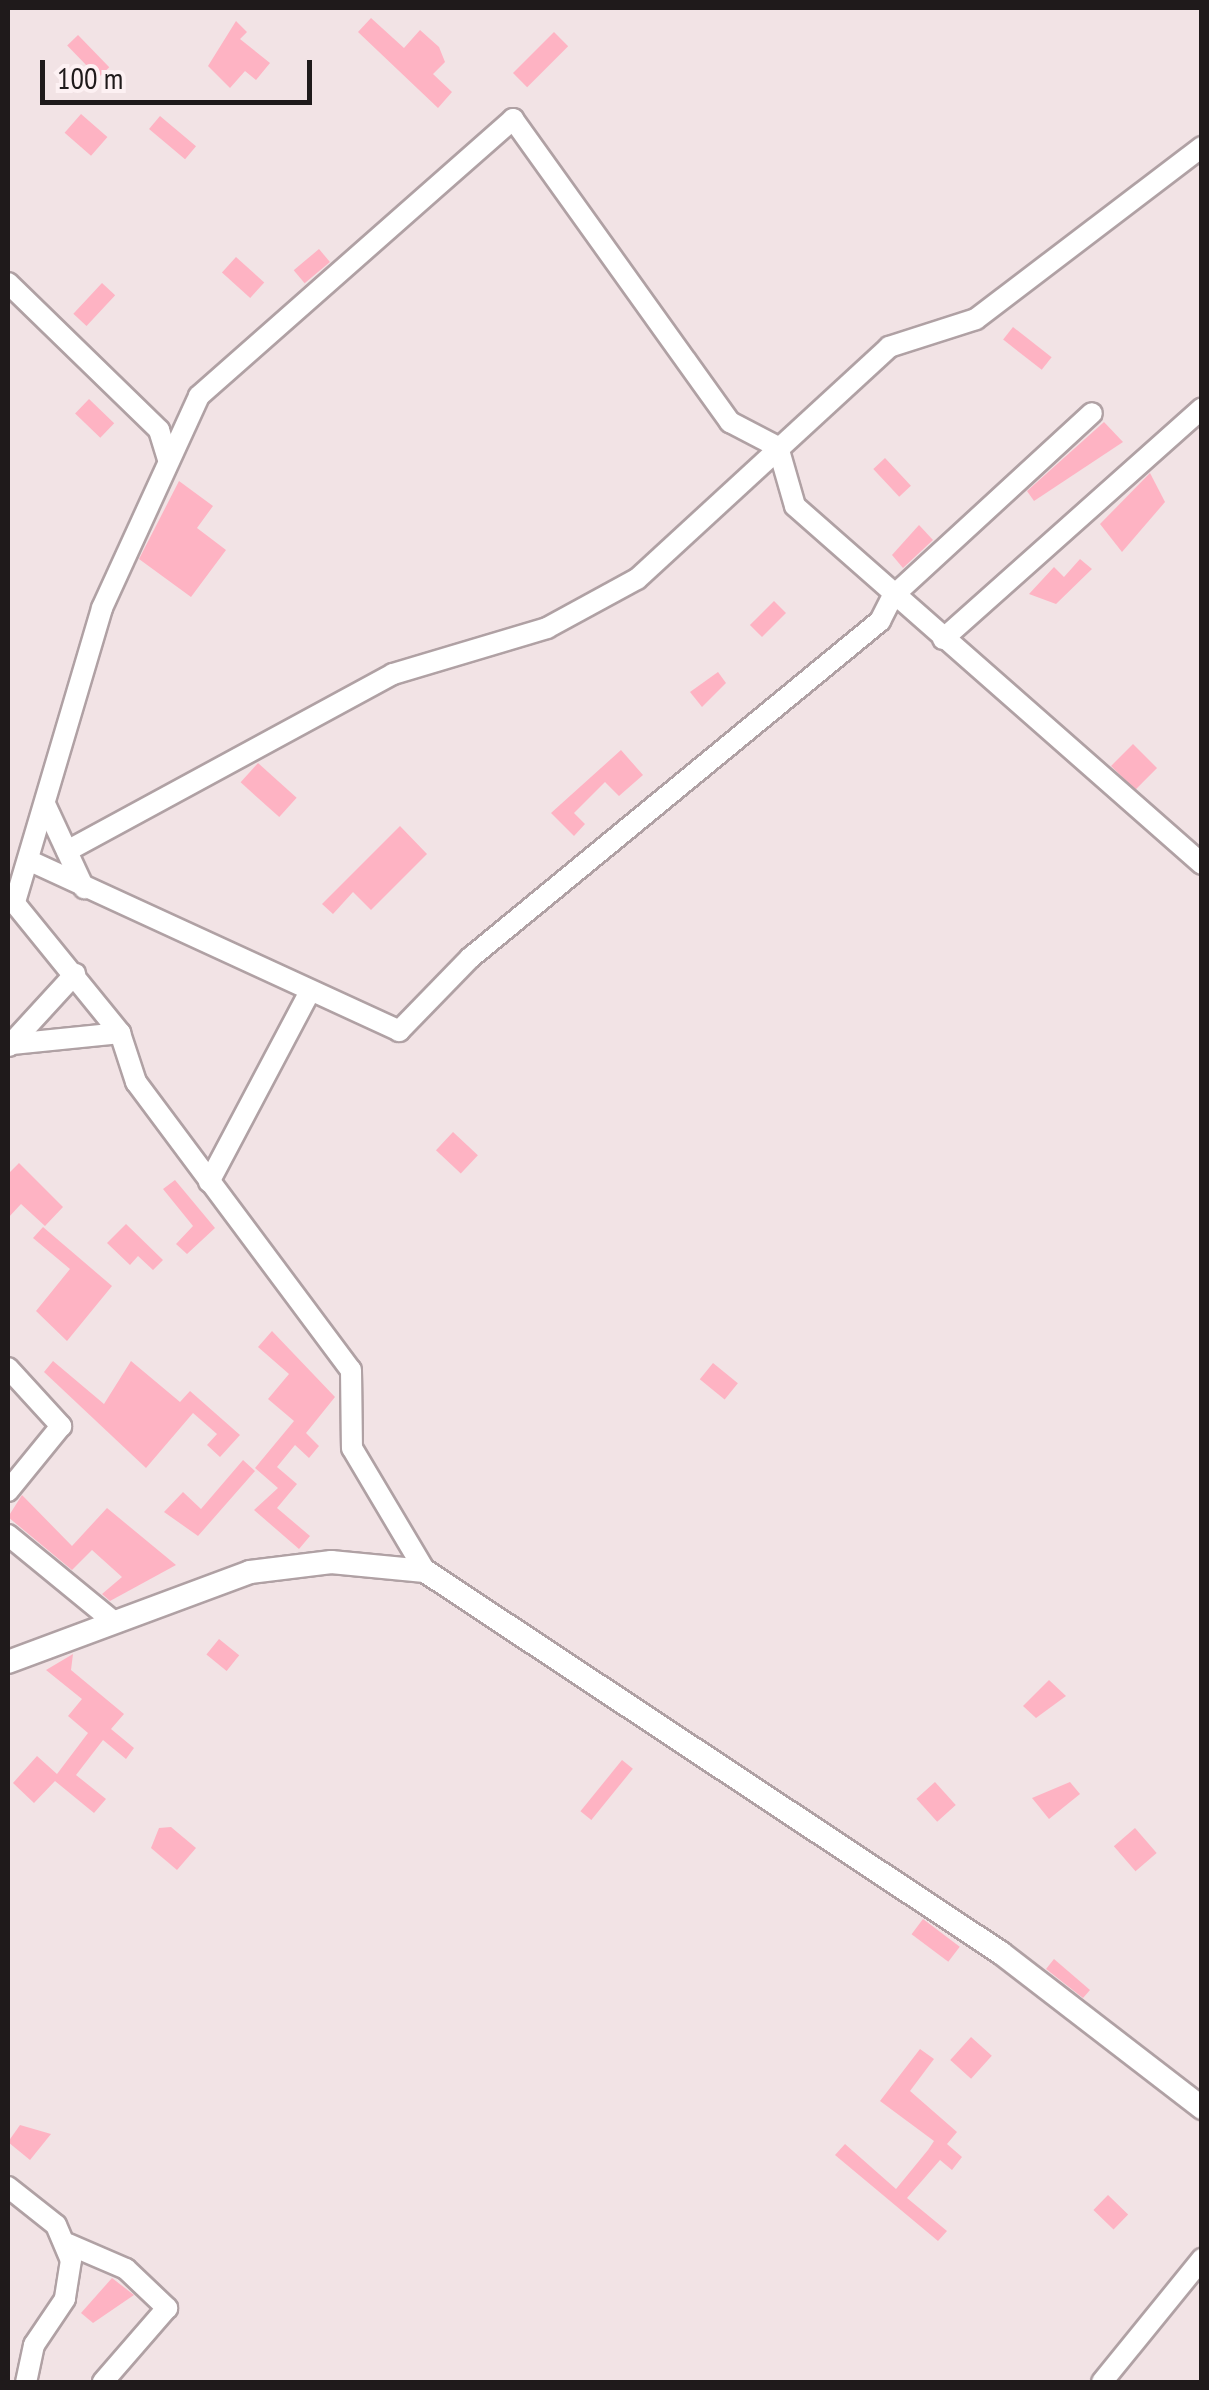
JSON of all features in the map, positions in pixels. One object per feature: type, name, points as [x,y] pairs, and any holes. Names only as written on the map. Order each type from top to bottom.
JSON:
[{"type":"street","points":[[1202,864],[795,506],[778,447],[730,422],[513,120],[199,396],[102,608],[46,804],[11,898],[120,1033],[136,1082],[351,1370],[352,1448],[425,1570],[1001,1953],[1202,2108]]},
{"type":"street","points":[[67,851],[393,674],[547,628],[636,579],[889,346],[976,319],[1202,147]]},
{"type":"street","points":[[8,283],[159,430],[168,458]]},
{"type":"street","points":[[943,639],[1202,408]]},
{"type":"street","points":[[28,860],[399,1031],[470,958],[880,620],[893,596],[1092,413]]},
{"type":"street","points":[[46,804],[84,888]]},
{"type":"street","points":[[10,1046],[75,974]]},
{"type":"street","points":[[209,1182],[310,990]]},
{"type":"street","points":[[10,1046],[120,1033]]},
{"type":"street","points":[[8,1368],[61,1426],[8,1492]]},
{"type":"street","points":[[8,1535],[112,1622]]},
{"type":"street","points":[[8,1662],[250,1572],[331,1562],[425,1570]]},
{"type":"street","points":[[8,2187],[68,2244],[126,2270],[167,2308],[103,2382]]},
{"type":"street","points":[[26,2382],[34,2345],[65,2299],[68,2244]]},
{"type":"street","points":[[1102,2382],[1202,2259]]},
{"type":"building","points":[[371,18],[404,48],[420,30],[439,47],[445,62],[433,74],[452,92],[438,108],[358,32]]},
{"type":"building","points":[[236,21],[247,32],[240,39],[270,63],[256,80],[245,71],[230,88],[208,66]]},
{"type":"building","points":[[554,32],[568,46],[527,87],[513,73]]},
{"type":"building","points":[[78,35],[109,67],[98,78],[67,45]]},
{"type":"building","points":[[81,114],[107,137],[91,156],[65,133]]},
{"type":"building","points":[[160,116],[196,146],[185,159],[149,129]]},
{"type":"building","points":[[319,249],[330,262],[305,283],[294,270]]},
{"type":"building","points":[[236,257],[264,282],[250,298],[222,273]]},
{"type":"building","points":[[102,283],[115,295],[87,326],[73,314]]},
{"type":"building","points":[[1013,327],[1052,357],[1042,370],[1003,340]]},
{"type":"building","points":[[89,399],[114,423],[100,438],[75,413]]},
{"type":"building","points":[[1104,422],[1123,442],[1034,501],[1027,491]]},
{"type":"building","points":[[885,458],[911,486],[899,497],[873,469]]},
{"type":"building","points":[[1150,473],[1165,502],[1122,552],[1100,524]]},
{"type":"building","points":[[179,481],[213,506],[197,528],[226,550],[191,597],[139,559]]},
{"type":"building","points":[[919,525],[933,540],[903,568],[892,555]]},
{"type":"building","points":[[1080,559],[1092,569],[1056,604],[1029,594],[1054,567],[1064,577]]},
{"type":"building","points":[[774,601],[786,613],[762,637],[750,625]]},
{"type":"building","points":[[718,672],[726,683],[702,707],[690,692]]},
{"type":"building","points":[[1133,744],[1157,768],[1135,790],[1111,766]]},
{"type":"building","points":[[621,750],[643,775],[619,796],[605,782],[574,813],[585,824],[574,836],[551,813]]},
{"type":"building","points":[[258,763],[297,798],[279,817],[241,782]]},
{"type":"building","points":[[400,826],[427,854],[371,910],[353,892],[333,914],[322,904]]},
{"type":"building","points":[[453,1132],[478,1155],[461,1173],[436,1150]]},
{"type":"building","points":[[19,1163],[63,1207],[45,1226],[21,1204],[8,1218],[8,1174]]},
{"type":"building","points":[[175,1180],[215,1228],[187,1254],[176,1244],[193,1226],[163,1189]]},
{"type":"building","points":[[126,1224],[163,1260],[153,1270],[138,1256],[130,1265],[107,1243]]},
{"type":"building","points":[[43,1227],[112,1286],[67,1341],[36,1311],[70,1269],[33,1238]]},
{"type":"building","points":[[272,1331],[335,1397],[306,1433],[319,1446],[309,1458],[295,1445],[277,1467],[297,1484],[277,1508],[310,1536],[299,1549],[254,1510],[278,1488],[255,1468],[294,1421],[268,1399],[289,1374],[258,1347]]},
{"type":"building","points":[[53,1361],[104,1404],[131,1361],[180,1402],[190,1391],[240,1435],[220,1457],[207,1445],[217,1434],[193,1413],[146,1468],[44,1372]]},
{"type":"building","points":[[713,1363],[738,1383],[725,1399],[700,1379]]},
{"type":"building","points":[[243,1460],[255,1471],[198,1536],[164,1512],[183,1492],[201,1509]]},
{"type":"building","points":[[22,1495],[72,1546],[107,1508],[176,1565],[110,1601],[102,1594],[122,1577],[92,1550],[72,1570],[8,1517]]},
{"type":"building","points":[[219,1639],[239,1655],[227,1671],[206,1655]]},
{"type":"building","points":[[73,1654],[71,1670],[124,1714],[111,1729],[134,1748],[126,1759],[103,1740],[76,1775],[106,1799],[94,1813],[55,1781],[34,1803],[13,1783],[37,1756],[57,1774],[88,1733],[68,1716],[82,1699],[46,1670]]},
{"type":"building","points":[[1049,1680],[1066,1696],[1036,1718],[1023,1706]]},
{"type":"building","points":[[622,1760],[633,1769],[591,1820],[580,1811]]},
{"type":"building","points":[[935,1782],[956,1805],[937,1822],[916,1799]]},
{"type":"building","points":[[1070,1782],[1080,1794],[1049,1819],[1032,1798]]},
{"type":"building","points":[[171,1827],[196,1848],[177,1870],[151,1848],[159,1828]]},
{"type":"building","points":[[1135,1828],[1157,1853],[1136,1871],[1114,1846]]},
{"type":"building","points":[[923,1919],[960,1947],[948,1962],[912,1934]]},
{"type":"building","points":[[1054,1959],[1090,1990],[1083,1998],[1046,1969]]},
{"type":"building","points":[[971,2037],[992,2056],[971,2079],[950,2060]]},
{"type":"building","points":[[920,2049],[934,2059],[910,2091],[957,2132],[947,2144],[962,2157],[952,2170],[940,2160],[907,2198],[947,2231],[938,2241],[835,2155],[845,2144],[896,2189],[928,2150],[934,2141],[880,2101]]},
{"type":"building","points":[[20,2125],[51,2134],[30,2160],[8,2142]]},
{"type":"building","points":[[1108,2195],[1128,2214],[1114,2230],[1093,2210]]},
{"type":"building","points":[[112,2278],[134,2295],[93,2323],[81,2313]]}]
